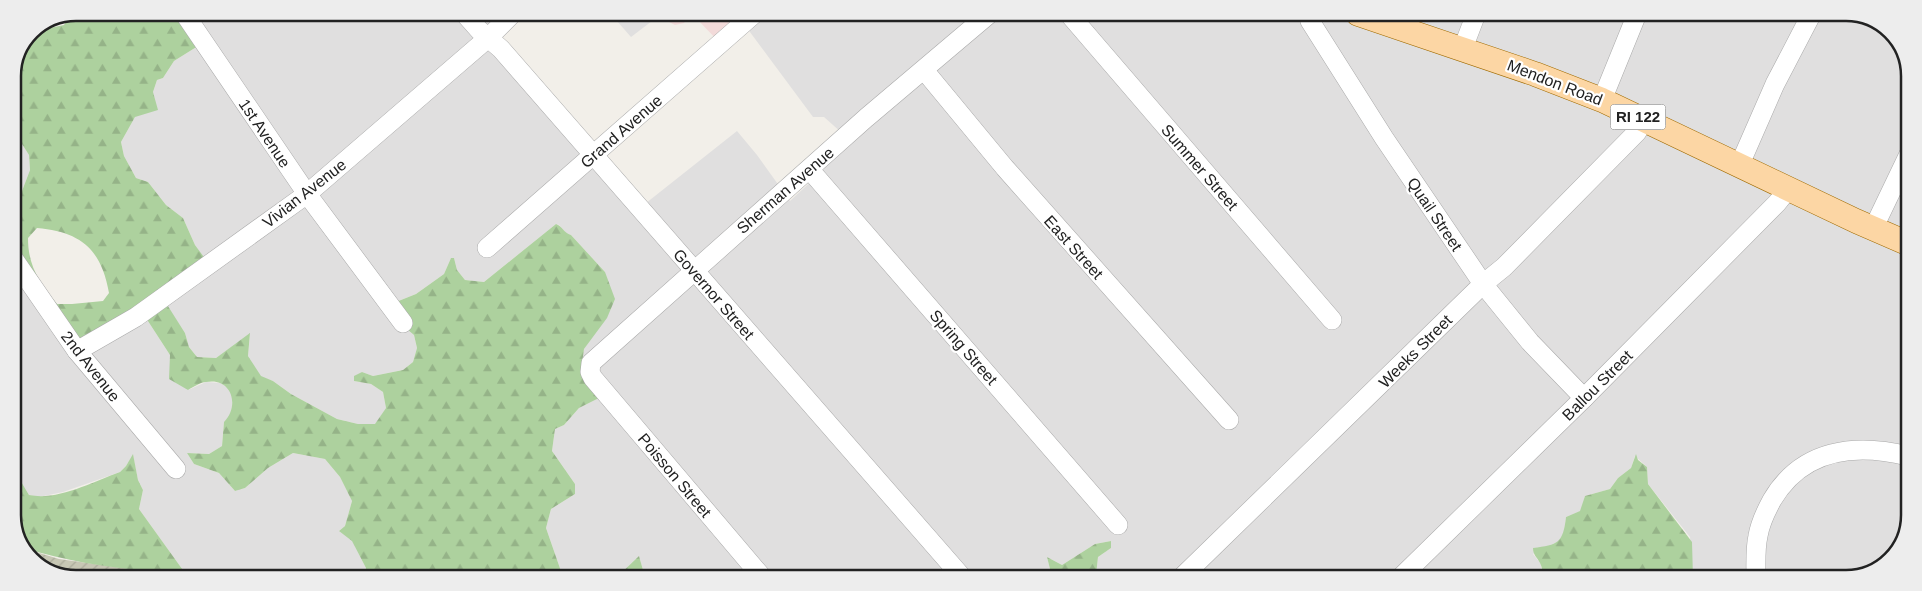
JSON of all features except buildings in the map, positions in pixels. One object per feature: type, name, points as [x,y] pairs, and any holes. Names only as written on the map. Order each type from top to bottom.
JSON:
[{"type":"main road","name":"Mendon Road","points":[[1380,21],[1463,48],[1602,100],[1901,240]]},
{"type":"street","name":"1st Avenue","points":[[189,21],[306,194],[403,324]]},
{"type":"street","name":"Governor Street","points":[[472,21],[501,49],[956,570]]},
{"type":"street","name":"Vivian Avenue","points":[[77,351],[136,317],[306,194],[488,38],[505,21]]},
{"type":"street","name":"Grand Avenue","points":[[487,248],[746,21]]},
{"type":"street","name":"Sherman Avenue","points":[[590,372],[592,363],[600,354],[810,170],[866,118],[981,21]]},
{"type":"street","name":"Summer Street","points":[[1075,21],[1332,320]]},
{"type":"street","name":"Quail Street","points":[[1310,21],[1384,138],[1483,284],[1530,342],[1584,398]]},
{"type":"street","points":[[1463,48],[1473,21]]},
{"type":"street","points":[[1602,100],[1634,21]]},
{"type":"street","points":[[1740,164],[1775,84],[1808,21]]},
{"type":"street","name":"East Street","points":[[924,70],[1005,168],[1229,420]]},
{"type":"street","name":"Weeks Street","points":[[1190,570],[1483,284],[1504,267],[1637,132],[1644,120]]},
{"type":"street","name":"Spring Street","points":[[810,170],[1118,525]]},
{"type":"street","points":[[1874,227],[1901,171]]},
{"type":"street","name":"Ballou Street","points":[[1416,570],[1486,492],[1584,398],[1777,203],[1788,188]]},
{"type":"street","name":"2nd Avenue","points":[[21,270],[77,351],[176,469]]},
{"type":"street","name":"Poisson Street","points":[[590,372],[656,454],[756,570]]},
{"type":"street","points":[[1756,570],[1758,536],[1764,514],[1784,481],[1801,468],[1819,458],[1845,451],[1866,449],[1901,455]]},
{"type":"shaded area","points":[[183,21],[513,21],[490,41],[636,211],[737,131],[790,201],[851,141],[824,117],[813,117],[747,28],[755,21],[1846,21],[1860,23],[1876,30],[1887,40],[1897,55],[1901,73],[1901,515],[1897,536],[1885,554],[1864,567],[1857,569],[1692,570],[1690,537],[1648,484],[1647,467],[1635,456],[1631,468],[1618,478],[1610,489],[1585,496],[1581,511],[1566,517],[1564,533],[1559,541],[1533,554],[1541,564],[1542,570],[1097,570],[1098,557],[1111,548],[1111,541],[1095,544],[1062,565],[1047,557],[1050,570],[643,570],[639,556],[624,570],[561,570],[546,528],[551,509],[575,494],[575,484],[552,451],[555,429],[564,425],[579,408],[601,397],[582,364],[584,349],[591,338],[605,272],[571,235],[556,224],[484,282],[465,280],[457,270],[454,258],[451,258],[444,274],[416,294],[386,306],[396,320],[414,335],[417,348],[413,362],[403,370],[373,376],[362,372],[354,381],[371,384],[383,392],[386,408],[375,425],[358,424],[337,419],[291,394],[273,381],[261,377],[248,356],[250,334],[216,358],[197,357],[189,347],[185,333],[165,303],[211,268],[195,245],[183,218],[166,205],[148,182],[136,178],[124,156],[121,142],[135,117],[153,92],[157,80],[163,78],[174,61],[198,46]]},
{"type":"shaded area","points":[[617,21],[652,21],[631,37]]},
{"type":"shaded area","points":[[667,21],[686,21],[684,23],[675,25]]},
{"type":"shaded area","points":[[699,21],[754,21],[723,46]]},
{"type":"shaded area","points":[[21,142],[29,155],[30,170],[22,191]]},
{"type":"shaded area","points":[[21,280],[35,302],[146,318],[170,355],[188,390],[206,382],[221,383],[228,388],[233,397],[231,415],[224,422],[222,446],[209,454],[187,453],[194,464],[219,473],[235,491],[245,488],[268,468],[293,453],[325,459],[340,477],[352,501],[345,526],[339,531],[352,540],[366,568],[366,570],[183,570],[139,509],[143,490],[138,480],[133,455],[120,472],[63,492],[39,497],[29,495],[21,482]]},
{"type":"shaded area","points":[[37,552],[59,559],[137,570],[76,570],[62,568],[46,561]]},
{"type":"green space","points":[[76,21],[183,21],[198,46],[174,61],[163,78],[157,80],[153,92],[158,110],[135,117],[121,142],[124,156],[136,178],[148,182],[166,205],[183,218],[195,245],[212,268],[166,303],[185,333],[189,347],[197,357],[216,358],[250,333],[248,356],[261,376],[273,381],[291,394],[337,419],[358,424],[375,424],[386,408],[383,392],[371,384],[354,381],[354,376],[362,372],[373,376],[403,370],[413,362],[417,348],[414,335],[396,320],[386,306],[416,294],[444,274],[451,258],[454,258],[457,270],[465,280],[484,282],[556,224],[571,235],[605,272],[615,299],[607,318],[584,349],[582,364],[601,397],[579,408],[564,425],[555,429],[552,451],[575,484],[575,494],[551,509],[546,528],[561,570],[366,570],[352,541],[339,531],[345,526],[352,501],[340,477],[325,459],[293,453],[268,468],[245,488],[235,491],[219,473],[194,464],[187,453],[209,454],[222,446],[224,422],[232,408],[231,394],[222,384],[215,382],[199,384],[188,390],[169,379],[170,355],[146,318],[86,354],[21,277],[21,192],[30,170],[29,155],[21,142],[22,65],[25,55],[37,37],[50,28],[64,25],[66,22]],"holes":[[[37,228],[77,238],[86,245],[100,264],[109,293],[103,301],[57,304],[36,274],[30,258],[28,238]]]},
{"type":"green space","points":[[133,454],[138,480],[143,490],[139,509],[183,570],[134,570],[102,566],[36,551],[24,533],[22,526],[21,482],[29,495],[52,495],[75,490],[120,472]]},
{"type":"green space","points":[[1636,454],[1638,460],[1647,467],[1648,484],[1692,542],[1693,570],[1542,570],[1533,548],[1548,546],[1558,541],[1565,526],[1566,517],[1580,511],[1585,496],[1610,489],[1618,478],[1631,468]]},
{"type":"green space","points":[[1111,541],[1111,548],[1098,557],[1097,570],[1050,570],[1047,557],[1062,565],[1095,544]]},
{"type":"green space","points":[[639,556],[643,570],[624,570]]}]
